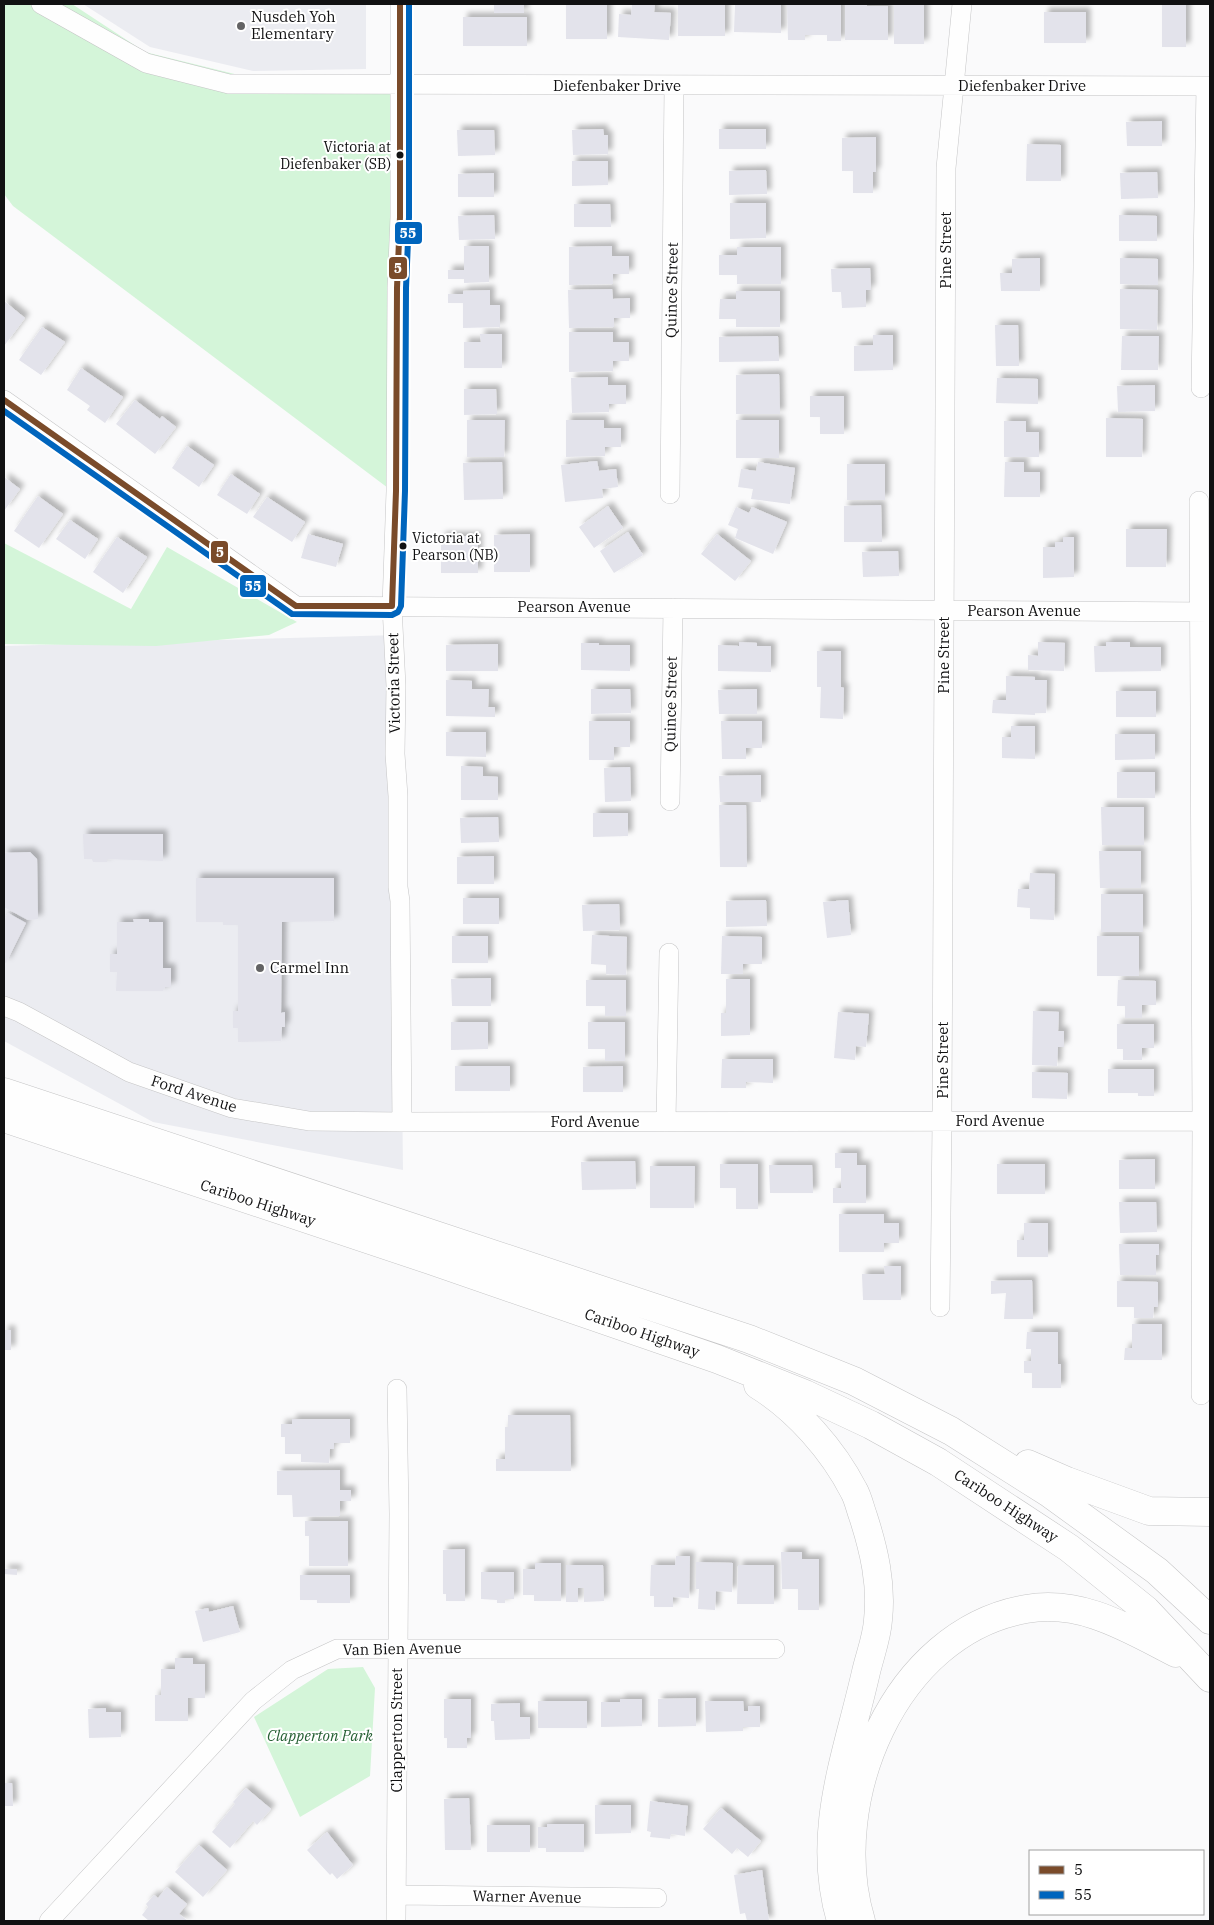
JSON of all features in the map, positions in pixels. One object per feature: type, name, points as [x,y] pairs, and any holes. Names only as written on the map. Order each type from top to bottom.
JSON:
[{"type":"highway","name":"Cariboo Highway","points":[[4,1092],[749,1339],[854,1381],[952,1431],[1049,1493],[1157,1571],[1210,1620]]},
{"type":"highway","name":"Cariboo Highway","points":[[4,1118],[439,1263],[716,1359],[805,1394],[871,1425],[938,1462],[1069,1548],[1146,1610],[1201,1669]]},
{"type":"highway","points":[[716,1359],[764,1388],[806,1424],[835,1459],[855,1492],[870,1537],[879,1580],[878,1621],[863,1688],[841,1767],[833,1815],[832,1867],[841,1921]]},
{"type":"highway","points":[[952,1431],[1067,1481],[1149,1511],[1210,1512]]},
{"type":"highway","points":[[861,1921],[851,1870],[851,1833],[861,1781],[871,1751],[885,1719],[905,1687],[936,1652],[972,1627],[1027,1609],[1050,1608],[1076,1610],[1104,1617],[1124,1625],[1201,1669]]},
{"type":"street","name":"Diefenbaker Drive","points":[[41,4],[146,62],[229,84],[1208,86]]},
{"type":"street","name":"Victoria Street","points":[[400,4],[396,491],[392,606],[396,686],[402,1122]]},
{"type":"street","name":"Pine Street","points":[[940,1307],[946,168],[962,4]]},
{"type":"street","name":"Quince Street","points":[[670,494],[674,86]]},
{"type":"street","points":[[1201,388],[1208,86]]},
{"type":"street","name":"Pearson Avenue","points":[[4,400],[296,606],[1205,612]]},
{"type":"street","points":[[1199,501],[1205,612],[1206,1121],[1201,1395]]},
{"type":"street","name":"Quince Street","points":[[670,801],[672,608]]},
{"type":"street","points":[[666,1122],[669,953]]},
{"type":"street","name":"Ford Avenue","points":[[4,1006],[19,1012],[128,1072],[232,1108],[309,1121],[1206,1121]]},
{"type":"street","name":"Clapperton Street","points":[[396,1921],[399,1514],[397,1389]]},
{"type":"street","name":"Van Bien Avenue","points":[[50,1921],[253,1701],[292,1670],[337,1649],[775,1649]]},
{"type":"street","name":"Warner Avenue","points":[[396,1895],[657,1898]]},
{"type":"shaded area","name":"Nusdeh Yoh Elementary","points":[[83,4],[366,4],[366,69],[253,71],[150,47]]},
{"type":"shaded area","points":[[397,635],[403,1170],[153,1122],[4,1041],[4,646]]},
{"type":"green space","points":[[4,4],[72,4],[145,52],[280,85],[397,84],[400,497],[13,206],[4,194]]},
{"type":"green space","points":[[4,543],[131,609],[167,547],[297,622],[269,635],[156,646],[4,644]]},
{"type":"green space","name":"Clapperton Park","points":[[363,1667],[375,1688],[370,1776],[300,1817],[254,1717],[328,1669]]},
{"type":"building","points":[[494,4],[524,4],[524,13],[494,13]]},
{"type":"building","points":[[566,4],[607,4],[607,39],[566,39]]},
{"type":"building","points":[[632,4],[655,4],[654,12],[671,13],[669,40],[618,37],[619,14],[631,15]]},
{"type":"building","points":[[678,4],[725,4],[725,36],[678,36]]},
{"type":"building","points":[[735,4],[781,4],[781,33],[734,32]]},
{"type":"building","points":[[787,4],[841,4],[841,41],[827,41],[827,35],[805,35],[805,40],[788,40]]},
{"type":"building","points":[[845,4],[888,6],[888,40],[845,40]]},
{"type":"building","points":[[894,4],[924,4],[924,44],[894,44]]},
{"type":"building","points":[[1162,4],[1186,4],[1186,47],[1162,47]]},
{"type":"building","points":[[1044,12],[1086,12],[1086,43],[1044,43]]},
{"type":"building","points":[[463,17],[527,17],[527,46],[463,46]]},
{"type":"building","points":[[1162,121],[1162,146],[1127,146],[1126,122]]},
{"type":"building","points":[[603,129],[604,135],[608,135],[608,154],[573,155],[572,130]]},
{"type":"building","points":[[719,129],[766,129],[766,149],[719,149]]},
{"type":"building","points":[[457,130],[494,130],[495,155],[458,156]]},
{"type":"building","points":[[876,137],[876,172],[873,172],[873,193],[853,193],[853,171],[842,171],[842,138]]},
{"type":"building","points":[[1027,144],[1061,145],[1061,181],[1026,181]]},
{"type":"building","points":[[572,161],[608,161],[608,185],[572,186]]},
{"type":"building","points":[[766,170],[767,194],[729,195],[729,171]]},
{"type":"building","points":[[1157,172],[1158,198],[1121,199],[1120,173]]},
{"type":"building","points":[[494,173],[494,197],[458,197],[458,174]]},
{"type":"building","points":[[730,203],[766,203],[766,238],[730,239]]},
{"type":"building","points":[[574,204],[610,204],[611,227],[574,227]]},
{"type":"building","points":[[494,215],[495,239],[459,240],[458,216]]},
{"type":"building","points":[[1119,215],[1157,216],[1157,241],[1119,241]]},
{"type":"building","points":[[464,246],[489,246],[489,282],[464,283],[464,279],[448,279],[448,270],[464,270]]},
{"type":"building","points":[[612,246],[612,256],[629,256],[629,274],[613,274],[613,284],[569,285],[569,247]]},
{"type":"building","points":[[737,247],[781,247],[781,284],[737,284],[737,275],[719,275],[719,255],[737,255]]},
{"type":"building","points":[[1040,258],[1040,291],[1001,291],[1000,273],[1012,273],[1012,259]]},
{"type":"building","points":[[1120,258],[1158,259],[1158,285],[1120,284]]},
{"type":"building","points":[[870,268],[871,290],[866,290],[866,307],[842,308],[841,292],[832,292],[831,269]]},
{"type":"building","points":[[612,289],[613,299],[630,298],[630,318],[614,318],[614,327],[569,328],[568,290]]},
{"type":"building","points":[[1120,289],[1158,290],[1157,330],[1120,329]]},
{"type":"building","points":[[490,290],[490,305],[500,305],[500,327],[463,328],[463,303],[448,303],[448,294],[463,294],[463,291]]},
{"type":"building","points":[[736,291],[780,291],[780,327],[736,327],[736,319],[719,319],[720,299],[736,299]]},
{"type":"building","points":[[4,301],[25,318],[4,346]]},
{"type":"building","points":[[995,325],[1018,325],[1019,366],[996,366]]},
{"type":"building","points":[[42,327],[65,342],[41,375],[19,360]]},
{"type":"building","points":[[569,332],[613,332],[613,342],[629,342],[629,361],[613,361],[613,371],[569,372]]},
{"type":"building","points":[[480,334],[502,334],[502,368],[464,368],[464,342],[481,342]]},
{"type":"building","points":[[873,335],[893,335],[893,370],[854,371],[854,346],[873,345]]},
{"type":"building","points":[[778,336],[779,361],[719,362],[719,337]]},
{"type":"building","points":[[1122,336],[1159,336],[1158,370],[1121,370]]},
{"type":"building","points":[[81,368],[123,397],[105,423],[87,410],[90,406],[67,390]]},
{"type":"building","points":[[779,374],[780,414],[736,414],[736,375]]},
{"type":"building","points":[[608,377],[608,385],[626,385],[626,404],[609,404],[609,412],[572,413],[571,378]]},
{"type":"building","points":[[997,378],[1038,379],[1038,404],[996,403]]},
{"type":"building","points":[[1155,385],[1155,411],[1118,412],[1117,386]]},
{"type":"building","points":[[464,389],[496,389],[497,414],[464,415]]},
{"type":"building","points":[[810,396],[844,396],[844,434],[820,434],[820,417],[810,417]]},
{"type":"building","points":[[135,400],[160,419],[162,416],[176,427],[155,454],[116,424]]},
{"type":"building","points":[[1106,418],[1143,419],[1142,457],[1106,457]]},
{"type":"building","points":[[467,420],[505,420],[504,457],[467,457]]},
{"type":"building","points":[[566,420],[604,420],[604,428],[621,428],[621,447],[605,447],[605,456],[566,457]]},
{"type":"building","points":[[736,420],[779,420],[779,458],[736,458]]},
{"type":"building","points":[[1004,421],[1026,421],[1026,432],[1039,432],[1039,457],[1004,457]]},
{"type":"building","points":[[187,446],[214,465],[199,487],[172,468]]},
{"type":"building","points":[[597,461],[599,471],[616,469],[618,487],[602,489],[603,498],[565,502],[561,465]]},
{"type":"building","points":[[502,462],[503,499],[464,500],[463,463]]},
{"type":"building","points":[[758,462],[795,468],[790,504],[751,499],[753,489],[738,487],[741,469],[756,471]]},
{"type":"building","points":[[1005,462],[1024,462],[1024,472],[1040,472],[1040,497],[1004,497]]},
{"type":"building","points":[[847,464],[885,464],[885,500],[847,500]]},
{"type":"building","points":[[231,474],[260,494],[247,514],[217,495]]},
{"type":"building","points":[[4,477],[20,489],[4,511]]},
{"type":"building","points":[[38,496],[63,514],[39,548],[14,531]]},
{"type":"building","points":[[267,497],[305,522],[292,542],[253,517]]},
{"type":"building","points":[[881,505],[882,542],[844,542],[844,506]]},
{"type":"building","points":[[608,506],[623,528],[594,548],[579,527]]},
{"type":"building","points":[[736,507],[749,513],[752,507],[787,522],[773,554],[735,538],[738,529],[728,525]]},
{"type":"building","points":[[70,520],[98,539],[85,559],[56,539]]},
{"type":"building","points":[[1126,529],[1167,529],[1166,567],[1126,567]]},
{"type":"building","points":[[628,532],[643,555],[614,573],[600,551]]},
{"type":"building","points":[[308,534],[343,544],[336,567],[301,558]]},
{"type":"building","points":[[530,534],[530,572],[494,572],[494,535]]},
{"type":"building","points":[[717,534],[751,561],[735,581],[701,554]]},
{"type":"building","points":[[441,536],[478,536],[478,573],[441,573]]},
{"type":"building","points":[[117,537],[147,557],[123,593],[93,572]]},
{"type":"building","points":[[1063,537],[1074,537],[1074,577],[1043,578],[1043,547],[1055,547],[1055,542],[1063,542]]},
{"type":"building","points":[[898,551],[899,576],[863,577],[862,552]]},
{"type":"building","points":[[739,642],[757,643],[757,646],[771,646],[771,672],[718,671],[718,645],[739,646]]},
{"type":"building","points":[[1038,642],[1065,643],[1064,671],[1028,670],[1028,655],[1038,656]]},
{"type":"building","points":[[1106,642],[1130,642],[1130,647],[1161,647],[1161,671],[1095,672],[1094,646],[1106,646]]},
{"type":"building","points":[[581,643],[630,645],[630,671],[581,670]]},
{"type":"building","points":[[498,644],[498,671],[446,671],[446,645]]},
{"type":"building","points":[[817,651],[841,651],[841,687],[844,688],[843,719],[820,718],[821,687],[817,687]]},
{"type":"building","points":[[1006,676],[1035,677],[1035,680],[1047,680],[1046,713],[1035,713],[1035,715],[992,713],[993,700],[1006,700]]},
{"type":"building","points":[[446,680],[472,681],[472,689],[489,689],[488,707],[495,707],[495,717],[446,716]]},
{"type":"building","points":[[591,689],[630,689],[631,713],[591,714]]},
{"type":"building","points":[[757,689],[757,714],[719,714],[718,690]]},
{"type":"building","points":[[1116,691],[1156,691],[1156,717],[1116,717]]},
{"type":"building","points":[[589,721],[630,721],[630,747],[614,747],[614,760],[589,760]]},
{"type":"building","points":[[721,721],[762,721],[762,748],[746,748],[746,759],[722,759]]},
{"type":"building","points":[[1011,726],[1035,726],[1035,759],[1002,758],[1002,737],[1011,737]]},
{"type":"building","points":[[446,732],[486,732],[486,757],[446,756]]},
{"type":"building","points":[[1115,734],[1155,734],[1155,759],[1115,760]]},
{"type":"building","points":[[461,766],[483,767],[483,776],[498,777],[498,800],[461,800]]},
{"type":"building","points":[[630,767],[631,801],[605,802],[604,768]]},
{"type":"building","points":[[1117,772],[1155,772],[1155,798],[1117,798]]},
{"type":"building","points":[[761,775],[761,802],[720,802],[719,776]]},
{"type":"building","points":[[719,805],[746,805],[747,867],[720,867]]},
{"type":"building","points":[[1101,807],[1144,807],[1144,845],[1102,845]]},
{"type":"building","points":[[593,813],[628,813],[628,836],[593,837]]},
{"type":"building","points":[[498,817],[499,842],[461,843],[460,818]]},
{"type":"building","points":[[83,834],[163,834],[163,861],[107,859],[107,862],[93,862],[92,859],[84,859]]},
{"type":"building","points":[[1099,851],[1141,851],[1141,888],[1100,888]]},
{"type":"building","points":[[30,852],[37,859],[38,919],[28,920],[4,907],[4,853]]},
{"type":"building","points":[[494,856],[494,884],[457,884],[457,857]]},
{"type":"building","points":[[1030,873],[1055,874],[1054,920],[1030,919],[1030,908],[1017,907],[1018,889],[1029,889]]},
{"type":"building","name":"Carmel Inn","points":[[196,878],[334,878],[334,921],[282,922],[281,1013],[285,1012],[285,1027],[282,1027],[281,1041],[238,1042],[238,1028],[233,1028],[233,1011],[238,1011],[238,925],[223,925],[223,922],[196,922]]},
{"type":"building","points":[[1101,894],[1143,894],[1143,932],[1101,932]]},
{"type":"building","points":[[463,898],[499,898],[499,924],[463,924]]},
{"type":"building","points":[[766,900],[767,926],[726,927],[726,901]]},
{"type":"building","points":[[848,900],[851,935],[827,938],[823,902]]},
{"type":"building","points":[[619,904],[620,930],[583,931],[582,905]]},
{"type":"building","points":[[8,913],[26,923],[6,963],[4,962],[4,921]]},
{"type":"building","points":[[133,919],[149,919],[149,922],[163,922],[163,968],[171,968],[171,987],[165,987],[163,991],[116,991],[117,972],[110,972],[110,954],[117,954],[117,922],[134,922]]},
{"type":"building","points":[[592,935],[627,937],[626,975],[606,974],[606,965],[591,964]]},
{"type":"building","points":[[452,936],[488,936],[488,963],[452,963]]},
{"type":"building","points":[[722,936],[762,937],[762,964],[743,964],[743,974],[721,974]]},
{"type":"building","points":[[1097,936],[1139,936],[1139,976],[1097,976]]},
{"type":"building","points":[[491,978],[491,1006],[452,1006],[451,979]]},
{"type":"building","points":[[726,979],[750,979],[750,1035],[721,1036],[721,1013],[726,1013]]},
{"type":"building","points":[[586,980],[626,980],[626,1016],[605,1016],[605,1006],[586,1006]]},
{"type":"building","points":[[1118,980],[1156,981],[1156,1005],[1142,1005],[1142,1018],[1125,1018],[1125,1006],[1117,1006]]},
{"type":"building","points":[[1033,1011],[1059,1012],[1058,1031],[1064,1031],[1064,1047],[1058,1047],[1057,1066],[1032,1065]]},
{"type":"building","points":[[838,1012],[869,1014],[866,1047],[856,1046],[855,1060],[834,1058]]},
{"type":"building","points":[[451,1022],[488,1022],[488,1049],[451,1050]]},
{"type":"building","points":[[588,1022],[625,1022],[625,1061],[605,1061],[605,1049],[588,1049]]},
{"type":"building","points":[[1117,1024],[1154,1024],[1154,1048],[1142,1048],[1142,1060],[1123,1060],[1123,1049],[1117,1049]]},
{"type":"building","points":[[722,1059],[773,1059],[773,1083],[746,1082],[746,1088],[721,1088]]},
{"type":"building","points":[[455,1066],[510,1066],[510,1091],[455,1091]]},
{"type":"building","points":[[623,1066],[623,1092],[583,1092],[583,1067]]},
{"type":"building","points":[[1108,1069],[1154,1069],[1154,1096],[1138,1096],[1138,1093],[1108,1093]]},
{"type":"building","points":[[1032,1072],[1068,1073],[1067,1099],[1032,1098]]},
{"type":"building","points":[[835,1153],[857,1153],[857,1165],[866,1165],[866,1203],[833,1203],[833,1188],[841,1188],[841,1168],[835,1168]]},
{"type":"building","points":[[1155,1159],[1155,1189],[1119,1189],[1119,1160]]},
{"type":"building","points":[[635,1161],[636,1189],[582,1190],[581,1162]]},
{"type":"building","points":[[720,1164],[758,1164],[758,1209],[736,1209],[736,1188],[720,1188]]},
{"type":"building","points":[[997,1164],[1045,1164],[1045,1194],[997,1194]]},
{"type":"building","points":[[769,1165],[812,1165],[813,1193],[770,1193]]},
{"type":"building","points":[[650,1166],[695,1166],[694,1208],[650,1208]]},
{"type":"building","points":[[1119,1202],[1156,1202],[1157,1232],[1120,1233]]},
{"type":"building","points":[[839,1214],[884,1214],[884,1223],[899,1223],[899,1243],[884,1243],[884,1252],[839,1252]]},
{"type":"building","points":[[1024,1223],[1048,1223],[1048,1257],[1017,1257],[1017,1240],[1024,1240]]},
{"type":"building","points":[[1119,1244],[1159,1244],[1159,1255],[1156,1255],[1156,1275],[1120,1275]]},
{"type":"building","points":[[884,1266],[901,1266],[901,1300],[863,1300],[862,1274],[885,1274]]},
{"type":"building","points":[[1032,1280],[1033,1319],[1004,1319],[1006,1293],[991,1294],[991,1281]]},
{"type":"building","points":[[1117,1281],[1158,1282],[1158,1307],[1154,1307],[1153,1318],[1134,1318],[1134,1307],[1117,1307]]},
{"type":"building","points":[[1132,1324],[1162,1324],[1162,1360],[1124,1360],[1125,1348],[1132,1348]]},
{"type":"building","points":[[4,1330],[11,1330],[11,1350],[4,1350]]},
{"type":"building","points":[[1027,1332],[1058,1332],[1058,1364],[1061,1364],[1061,1388],[1032,1388],[1032,1373],[1024,1373],[1024,1361],[1031,1361],[1031,1349],[1026,1349]]},
{"type":"building","points":[[508,1415],[570,1415],[571,1471],[496,1471],[496,1459],[505,1459],[505,1427],[508,1427]]},
{"type":"building","points":[[292,1419],[350,1419],[350,1443],[334,1443],[334,1449],[330,1449],[329,1463],[301,1462],[301,1454],[285,1454],[285,1437],[281,1437],[281,1424],[292,1424]]},
{"type":"building","points":[[340,1470],[340,1490],[351,1490],[351,1501],[340,1501],[340,1516],[293,1517],[292,1495],[277,1495],[277,1471]]},
{"type":"building","points":[[305,1521],[348,1521],[348,1566],[309,1566],[309,1536],[305,1536]]},
{"type":"building","points":[[465,1549],[465,1601],[446,1601],[446,1594],[443,1594],[443,1550]]},
{"type":"building","points":[[781,1552],[802,1552],[802,1559],[819,1559],[819,1610],[798,1610],[798,1589],[782,1589]]},
{"type":"building","points":[[676,1556],[690,1556],[689,1598],[673,1597],[673,1607],[654,1607],[654,1596],[650,1596],[651,1565],[675,1565]]},
{"type":"building","points":[[696,1562],[733,1563],[732,1592],[716,1591],[715,1610],[698,1609],[699,1589],[696,1589]]},
{"type":"building","points":[[535,1563],[561,1563],[561,1601],[534,1601],[534,1595],[523,1595],[523,1569],[535,1569]]},
{"type":"building","points":[[566,1565],[603,1565],[604,1601],[584,1602],[584,1588],[578,1588],[578,1602],[566,1602]]},
{"type":"building","points":[[738,1565],[774,1565],[774,1604],[737,1604]]},
{"type":"building","points":[[4,1569],[17,1569],[17,1575],[4,1574]]},
{"type":"building","points":[[481,1572],[514,1572],[514,1599],[505,1599],[505,1603],[497,1603],[497,1600],[481,1599]]},
{"type":"building","points":[[300,1575],[350,1575],[350,1603],[317,1603],[317,1600],[300,1600]]},
{"type":"building","points":[[233,1606],[240,1632],[203,1642],[195,1611],[208,1608],[209,1612]]},
{"type":"building","points":[[175,1658],[193,1658],[193,1664],[205,1664],[205,1698],[188,1698],[188,1721],[155,1721],[155,1695],[161,1695],[161,1669],[175,1669]]},
{"type":"building","points":[[696,1698],[696,1726],[658,1727],[658,1699]]},
{"type":"building","points":[[444,1699],[471,1699],[471,1738],[467,1738],[467,1748],[447,1748],[447,1738],[444,1738]]},
{"type":"building","points":[[620,1699],[642,1699],[642,1726],[601,1727],[601,1702],[620,1702]]},
{"type":"building","points":[[538,1701],[587,1701],[587,1728],[538,1728]]},
{"type":"building","points":[[705,1701],[743,1701],[744,1711],[748,1711],[748,1706],[760,1706],[760,1727],[743,1727],[743,1731],[706,1732]]},
{"type":"building","points":[[520,1703],[520,1717],[530,1717],[530,1739],[495,1740],[494,1721],[491,1721],[491,1704]]},
{"type":"building","points":[[106,1708],[106,1712],[121,1712],[121,1737],[89,1738],[88,1709]]},
{"type":"building","points":[[4,1783],[12,1783],[13,1806],[4,1806]]},
{"type":"building","points":[[246,1788],[271,1809],[257,1825],[253,1821],[230,1848],[212,1832],[235,1804],[233,1802]]},
{"type":"building","points":[[469,1798],[471,1850],[445,1850],[444,1799]]},
{"type":"building","points":[[650,1801],[688,1806],[685,1836],[671,1834],[670,1839],[650,1837],[651,1832],[647,1831]]},
{"type":"building","points":[[595,1805],[631,1805],[631,1833],[595,1834]]},
{"type":"building","points":[[721,1808],[761,1841],[748,1857],[737,1848],[732,1854],[703,1829]]},
{"type":"building","points":[[547,1824],[584,1824],[584,1852],[546,1852],[546,1848],[538,1848],[538,1827],[547,1827]]},
{"type":"building","points":[[487,1825],[530,1825],[530,1852],[487,1852]]},
{"type":"building","points":[[327,1832],[353,1865],[337,1879],[332,1873],[330,1875],[307,1850]]},
{"type":"building","points":[[199,1845],[227,1870],[203,1897],[175,1872]]},
{"type":"building","points":[[762,1870],[769,1921],[747,1921],[745,1913],[740,1914],[734,1875]]},
{"type":"building","points":[[167,1887],[187,1904],[179,1914],[188,1921],[149,1921],[142,1915],[148,1907],[146,1904],[154,1895],[158,1898]]},
{"type":"transit line","name":"5","points":[[4,400],[296,606],[392,606],[396,491],[397,288],[400,217],[400,4]]},
{"type":"transit line","name":"55","points":[[4,411],[292,614],[392,615],[398,612],[401,606],[405,491],[406,288],[409,217],[409,4]]},
{"type":"place","name":"Nusdeh Yoh Elementary","points":[[241,26]]},
{"type":"place","name":"Victoria at Diefenbaker (SB)","points":[[400,155]]},
{"type":"place","name":"Victoria at Pearson (NB)","points":[[403,546]]},
{"type":"place","name":"Carmel Inn","points":[[260,968]]}]
